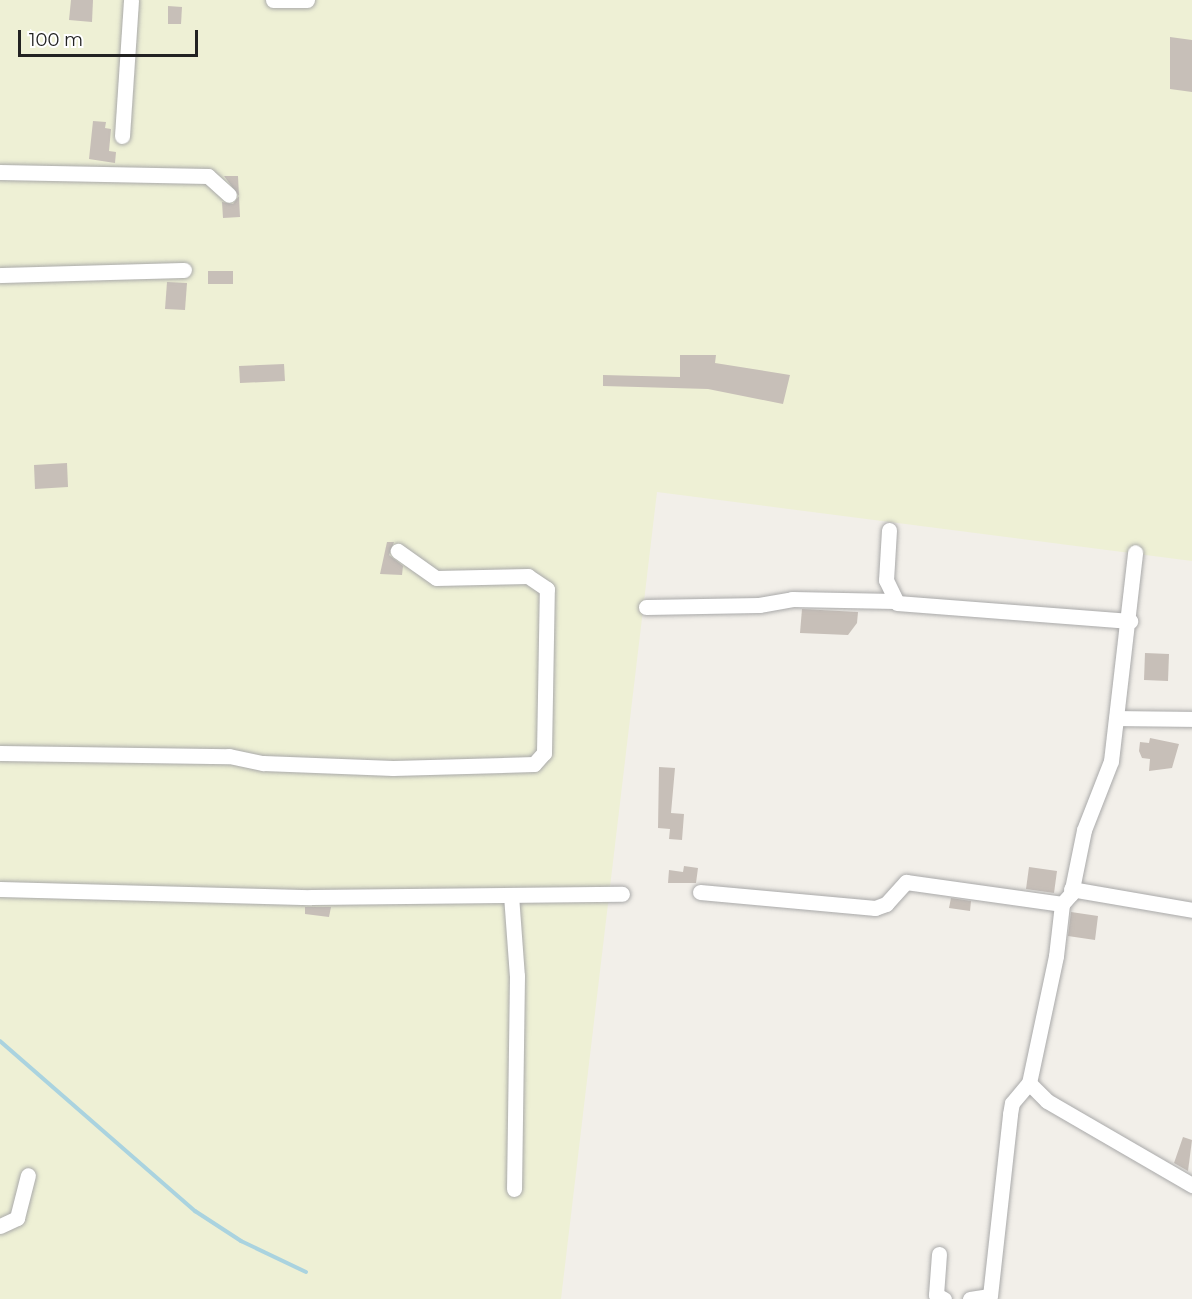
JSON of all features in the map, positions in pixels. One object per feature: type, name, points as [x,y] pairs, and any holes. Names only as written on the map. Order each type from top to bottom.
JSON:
[{"type":"street","points":[[122,136],[131,0]]},
{"type":"street","points":[[273,0],[307,0]]},
{"type":"street","points":[[0,172],[207,176],[229,195]]},
{"type":"street","points":[[0,275],[184,270]]},
{"type":"street","points":[[890,530],[886,580],[896,601]]},
{"type":"street","points":[[0,753],[229,756],[263,763],[393,768],[534,764],[544,753],[547,589],[528,576],[436,578],[398,551]]},
{"type":"street","points":[[970,1299],[990,1296],[1012,1103],[1029,1083],[1060,935],[1062,904],[1071,889],[1084,830],[1111,761],[1119,718],[1135,552]]},
{"type":"street","points":[[646,607],[759,605],[792,599],[896,601],[1130,621]]},
{"type":"street","points":[[1119,718],[1192,719]]},
{"type":"street","points":[[699,892],[875,908],[886,904],[899,886],[914,882],[1062,904]]},
{"type":"street","points":[[0,889],[311,897],[622,894]]},
{"type":"street","points":[[1071,889],[1192,910]]},
{"type":"street","points":[[511,895],[516,976],[514,1189]]},
{"type":"street","points":[[1029,1083],[1056,1106],[1192,1185]]},
{"type":"street","points":[[0,1226],[17,1218],[28,1174]]},
{"type":"street","points":[[939,1254],[936,1295],[944,1299]]},
{"type":"green space","points":[[0,0],[1192,0],[1192,561],[657,492],[561,1299],[0,1299]]},
{"type":"building","points":[[71,0],[93,0],[92,22],[69,20]]},
{"type":"building","points":[[168,6],[182,7],[181,24],[168,24]]},
{"type":"building","points":[[1170,37],[1192,40],[1192,92],[1170,89]]},
{"type":"building","points":[[93,121],[106,122],[105,128],[111,129],[109,151],[116,152],[115,163],[89,159]]},
{"type":"building","points":[[224,176],[238,176],[239,196]]},
{"type":"building","points":[[239,196],[240,217],[223,218],[222,202],[233,204]]},
{"type":"building","points":[[208,271],[233,271],[233,284],[208,284]]},
{"type":"building","points":[[167,282],[187,283],[185,310],[165,309]]},
{"type":"building","points":[[680,355],[716,355],[715,363],[790,375],[783,404],[708,389],[603,386],[603,375],[680,377]]},
{"type":"building","points":[[284,364],[285,381],[240,383],[239,366]]},
{"type":"building","points":[[67,463],[68,487],[35,489],[34,465]]},
{"type":"building","points":[[387,542],[394,542],[389,555],[403,566],[402,575],[380,574]]},
{"type":"building","points":[[802,609],[858,612],[857,623],[848,635],[800,633]]},
{"type":"building","points":[[1145,653],[1169,654],[1168,681],[1144,680]]},
{"type":"building","points":[[1150,738],[1179,744],[1172,768],[1149,771],[1150,759],[1142,758],[1139,751],[1140,742],[1149,743]]},
{"type":"building","points":[[659,767],[675,768],[671,813],[684,814],[682,840],[669,839],[670,829],[658,828]]},
{"type":"building","points":[[684,866],[698,868],[696,883],[668,883],[669,870],[683,872]]},
{"type":"building","points":[[1029,867],[1057,871],[1054,893],[1026,889]]},
{"type":"building","points":[[951,898],[971,901],[970,911],[949,908]]},
{"type":"building","points":[[305,907],[331,907],[329,917],[305,914]]},
{"type":"building","points":[[1071,912],[1098,916],[1095,940],[1068,936]]},
{"type":"building","points":[[1183,1137],[1192,1140],[1188,1171],[1174,1163]]},
{"type":"waterway","points":[[0,1041],[195,1211],[241,1241],[306,1272]]}]
